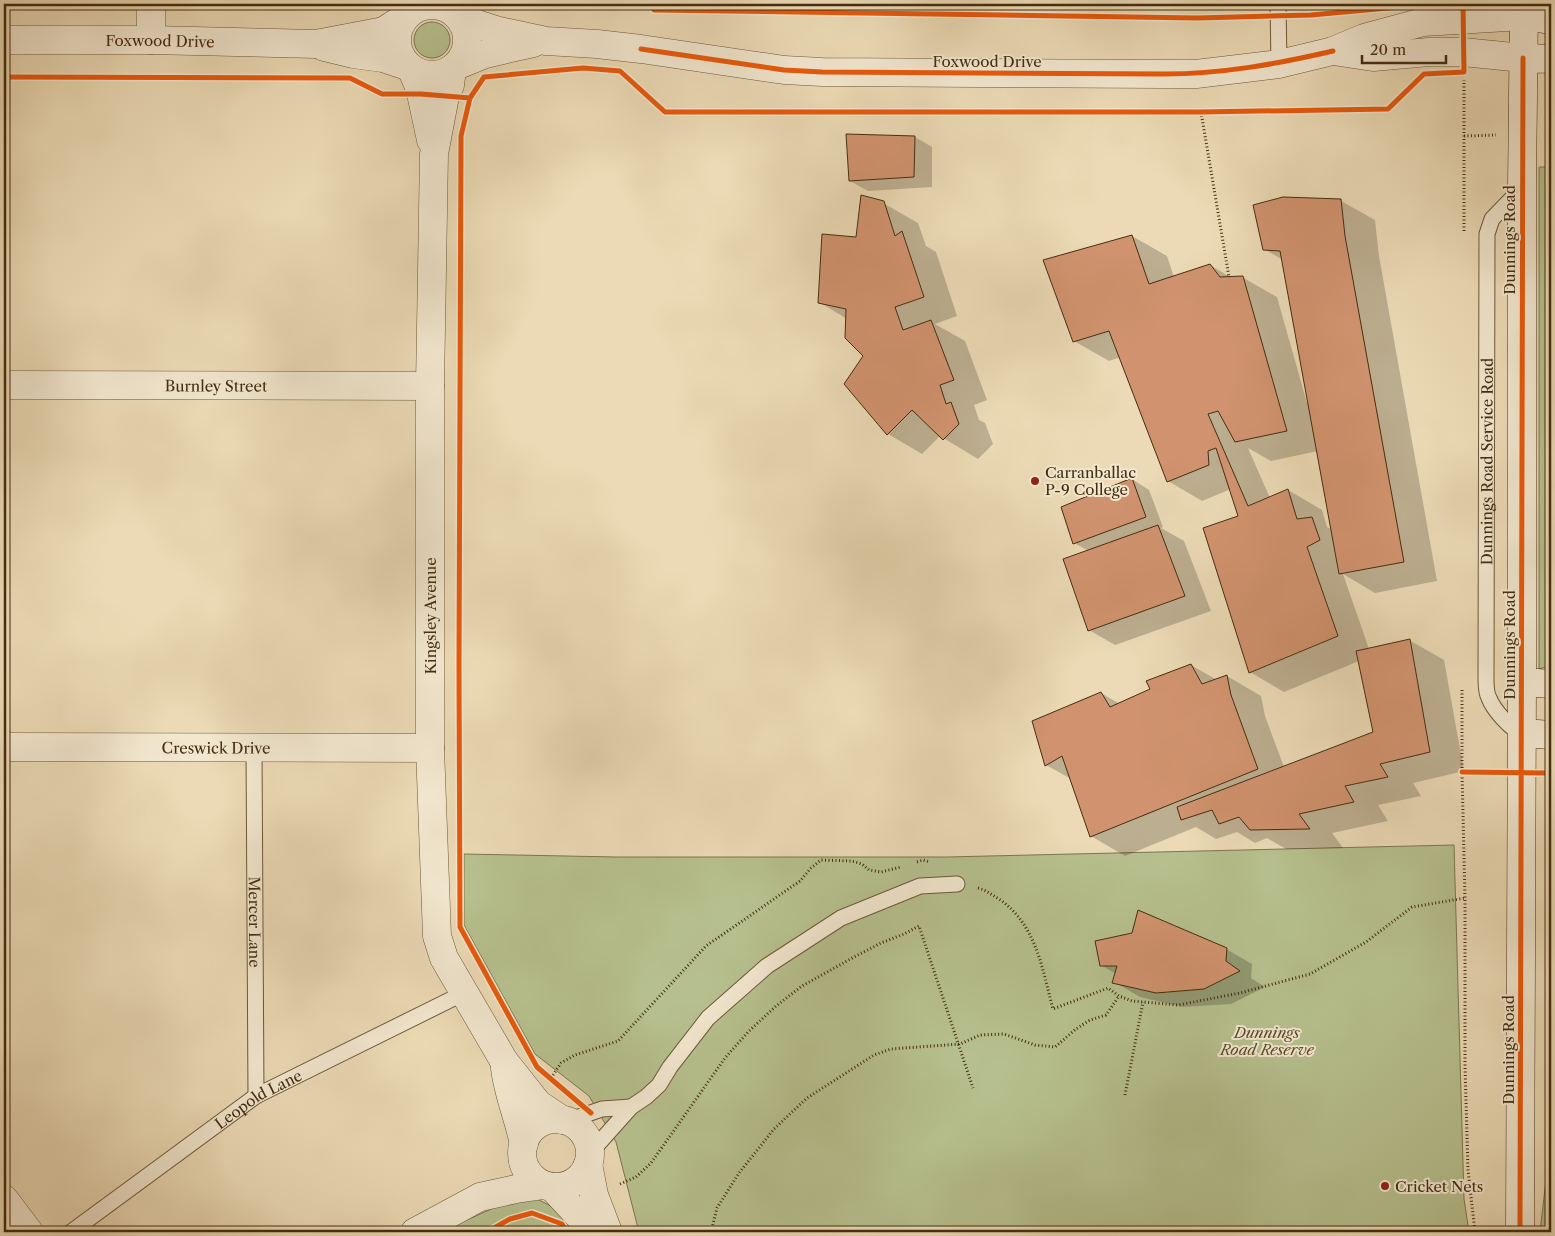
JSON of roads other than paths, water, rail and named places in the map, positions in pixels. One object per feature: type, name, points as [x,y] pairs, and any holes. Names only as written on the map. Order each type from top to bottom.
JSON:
[{"type":"street","points":[[151,4],[151,40]]},
{"type":"street","name":"Foxwood Drive","points":[[4,40],[151,40],[316,44],[384,31],[415,9],[427,5],[445,8],[477,24],[499,31],[546,41],[642,48],[767,68],[822,72],[1196,74],[1279,64],[1333,51],[1364,38],[1423,22],[1524,10],[1551,20]]},
{"type":"street","name":"Dunnings Road","points":[[1520,1232],[1524,10]]},
{"type":"street","points":[[455,67],[463,57],[467,40],[463,24],[456,14]]},
{"type":"street","points":[[404,18],[399,27],[396,44],[401,59],[409,68]]},
{"type":"street","name":"Foxwood Drive","points":[[316,44],[353,54],[383,58],[420,74],[437,76],[501,49],[546,41]]},
{"type":"street","name":"Foxwood Drive","points":[[1333,51],[1373,57],[1429,52],[1463,52],[1551,59]]},
{"type":"street","name":"Kingsley Avenue","points":[[455,67],[445,96],[434,154],[430,386],[430,748],[437,936],[444,958],[504,1061],[538,1104],[565,1120]]},
{"type":"street","name":"Kingsley Avenue","points":[[409,68],[420,89],[434,154]]},
{"type":"street","name":"Burnley Street","points":[[4,385],[430,386]]},
{"type":"street","points":[[1522,682],[1551,684]]},
{"type":"street","points":[[1522,733],[1551,735]]},
{"type":"street","name":"Creswick Drive","points":[[4,747],[430,748]]},
{"type":"street","name":"Kingsley Avenue","points":[[504,1061],[506,1079],[518,1119],[523,1148]]},
{"type":"street","points":[[480,1197],[523,1148],[528,1135],[534,1128],[542,1122],[552,1119],[565,1120],[581,1130],[589,1145],[594,1195],[608,1232]]},
{"type":"street","points":[[523,1148],[525,1166],[528,1172],[538,1181],[548,1186],[594,1232]]},
{"type":"street","points":[[415,1232],[480,1197],[530,1186],[561,1187],[578,1179],[584,1172],[589,1159]]},
{"type":"street","points":[[4,1198],[29,1232]]},
{"type":"lane","points":[[1278,4],[1279,64]]},
{"type":"lane","name":"Dunnings Road Service Road","points":[[1522,188],[1492,219],[1487,234],[1486,678],[1488,698],[1494,708],[1515,731],[1522,733]]},
{"type":"lane","name":"Mercer Lane","points":[[254,748],[256,1096]]},
{"type":"lane","points":[[589,1159],[603,1137],[631,1107],[659,1085],[708,1018],[767,966],[841,918],[920,886],[956,884]]},
{"type":"lane","name":"Leopold Lane","points":[[71,1232],[256,1096],[464,993]]},
{"type":"lane","points":[[565,1120],[602,1109],[631,1107]]},
{"type":"place","name":"Carranballac P-9 College","points":[[1035,481]]},
{"type":"place","name":"Cricket Nets","points":[[1385,1186]]},
{"type":"park label","name":"Dunnings Road Reserve","points":[[1267,1040]]}]
